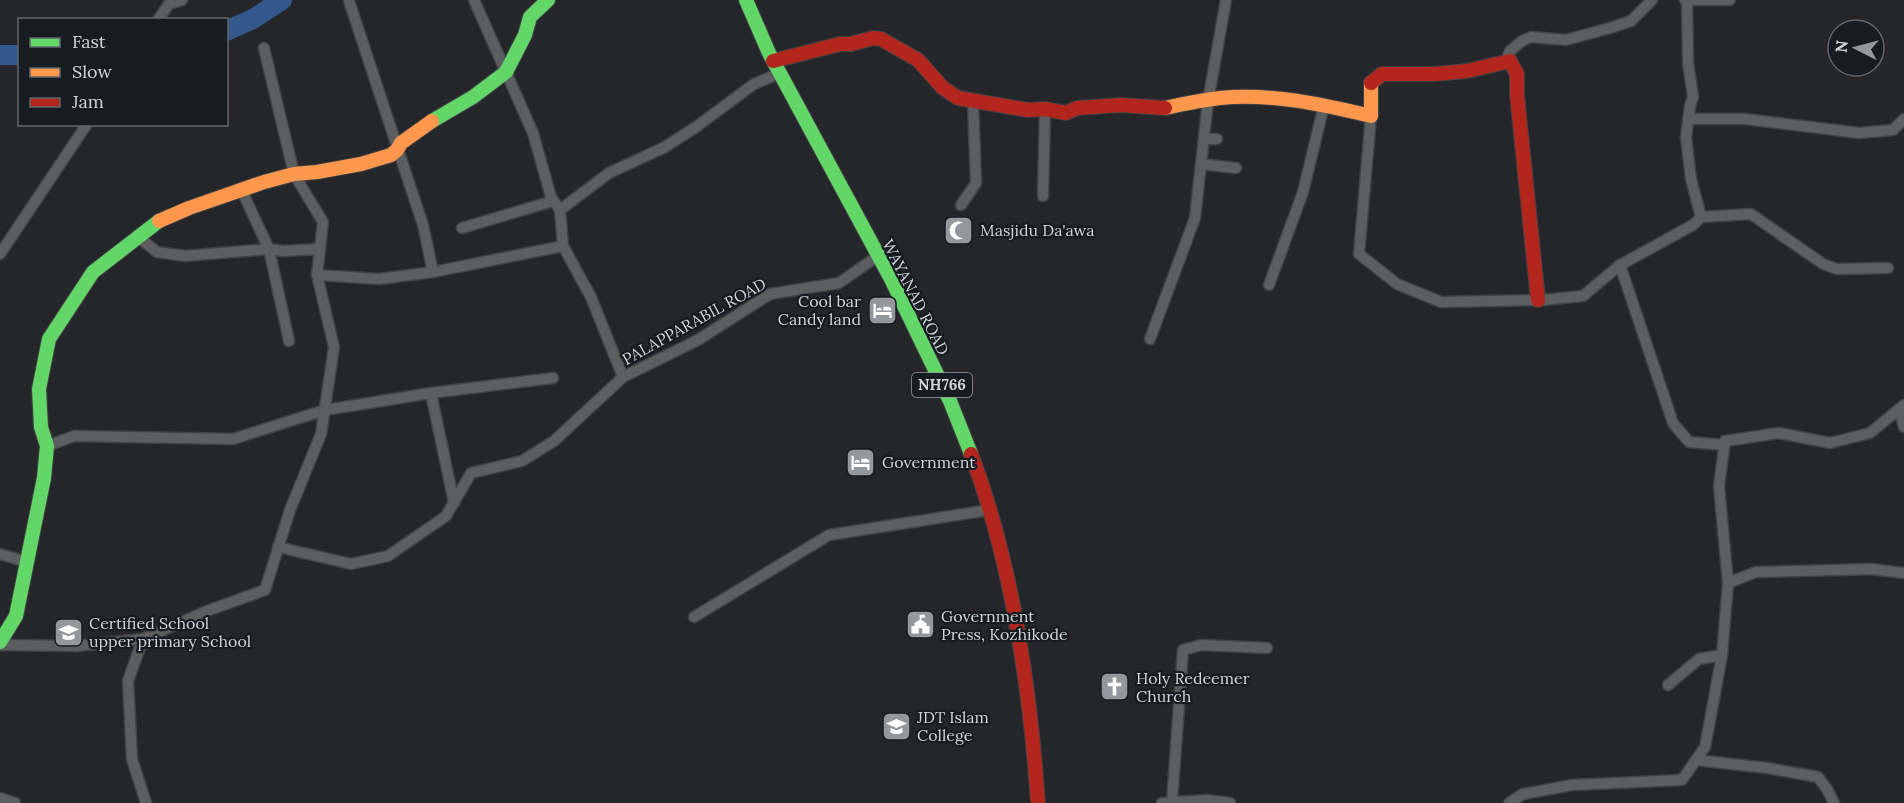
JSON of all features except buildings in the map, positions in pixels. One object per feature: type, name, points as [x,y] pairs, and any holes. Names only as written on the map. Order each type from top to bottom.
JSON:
[{"type":"main road","points":[[0,644],[16,616],[44,478],[47,446],[42,427],[39,389],[49,339],[93,272],[155,223],[189,208],[294,174],[362,164],[391,155],[400,143],[473,97],[506,72],[525,35],[530,16],[548,0]]},
{"type":"main road","name":"WAYANAD ROAD","points":[[746,0],[777,67],[878,256],[950,401],[978,474],[1006,570],[1017,628],[1035,758],[1038,803]]},
{"type":"main road","points":[[777,67],[840,44],[851,44],[873,38],[880,39],[918,60],[948,92],[958,98],[1028,110],[1045,109],[1066,114],[1077,108],[1136,105],[1163,108],[1235,97],[1277,98],[1324,105],[1371,116],[1371,82],[1382,74],[1435,74],[1467,71],[1510,61],[1517,74],[1517,95],[1538,300]]},
{"type":"street","points":[[159,18],[169,4],[182,0]]},
{"type":"street","points":[[474,0],[533,133],[551,198],[557,206],[563,246],[591,297],[623,377]]},
{"type":"street","points":[[1150,339],[1195,218],[1208,101],[1226,0]]},
{"type":"street","points":[[1510,61],[1508,56],[1510,51],[1531,37],[1566,40],[1610,28],[1631,21],[1652,0]]},
{"type":"street","points":[[1701,217],[1691,179],[1686,138],[1690,106],[1694,97],[1688,63],[1686,0],[1730,0]]},
{"type":"street","points":[[350,1],[423,225],[433,272]]},
{"type":"street","points":[[0,644],[76,646],[143,639],[207,610],[265,590],[290,510],[321,434],[334,347],[317,275],[323,222],[294,174],[264,48]]},
{"type":"street","points":[[462,228],[557,206],[609,173],[665,147],[696,128],[777,67]]},
{"type":"street","points":[[962,204],[976,183],[973,101]]},
{"type":"street","points":[[1269,285],[1304,192],[1324,105]]},
{"type":"street","points":[[1043,196],[1045,109]]},
{"type":"street","points":[[1371,116],[1359,254],[1397,284],[1441,302],[1538,300],[1583,296],[1620,265],[1693,225],[1701,217],[1751,214],[1823,264],[1837,269],[1888,268]]},
{"type":"street","points":[[1688,119],[1745,119],[1859,133],[1893,130],[1904,119]]},
{"type":"street","points":[[0,254],[86,126]]},
{"type":"street","points":[[1204,139],[1217,139]]},
{"type":"street","points":[[1201,164],[1236,168]]},
{"type":"street","points":[[243,191],[268,249],[289,341]]},
{"type":"street","points":[[137,236],[157,252],[185,256],[268,249],[282,251],[320,249]]},
{"type":"street","points":[[317,275],[379,279],[433,272],[563,246]]},
{"type":"street","name":"PALAPPARABIL ROAD","points":[[278,547],[351,564],[388,556],[446,516],[471,473],[522,461],[554,441],[623,377],[698,340],[770,294],[839,283],[878,256]]},
{"type":"street","points":[[1620,265],[1672,423],[1689,441],[1725,445]]},
{"type":"street","points":[[47,446],[74,436],[233,439],[325,410],[431,393],[554,378]]},
{"type":"street","points":[[431,393],[453,503]]},
{"type":"street","points":[[1509,803],[1572,785],[1682,780],[1704,747],[1722,655],[1728,584],[1719,486],[1725,441],[1779,434],[1830,443],[1870,433],[1902,407]]},
{"type":"street","points":[[1902,407],[1904,427]]},
{"type":"street","points":[[694,617],[829,535],[988,510]]},
{"type":"street","points":[[0,554],[27,562]]},
{"type":"street","points":[[1728,584],[1756,572],[1872,569],[1904,573]]},
{"type":"street","points":[[143,639],[128,681],[132,759],[146,803]]},
{"type":"street","points":[[1230,803],[1207,800],[1167,802],[1183,650],[1201,645],[1267,648]]},
{"type":"street","points":[[1668,685],[1699,659],[1722,655]]},
{"type":"street","points":[[1696,760],[1767,768],[1818,777],[1834,803]]},
{"type":"street","points":[[0,798],[15,803]]},
{"type":"waterway","points":[[228,30],[253,19],[282,0]]},
{"type":"waterway","points":[[0,55],[18,55]]},
{"type":"traffic: fast","points":[[432,121],[473,97],[506,72],[525,35],[530,17],[548,0]]},
{"type":"traffic: fast","points":[[746,0],[769,53],[891,279],[950,401],[971,454]]},
{"type":"traffic: fast","points":[[0,642],[16,616],[44,478],[47,446],[41,427],[39,389],[49,339],[93,272],[159,221]]},
{"type":"traffic: slow","points":[[1165,108],[1220,98],[1258,97],[1315,104],[1371,116],[1371,83]]},
{"type":"traffic: slow","points":[[159,221],[264,182],[294,174],[361,164],[391,155],[401,143],[432,121]]},
{"type":"traffic: jam","points":[[773,61],[873,38],[881,39],[918,60],[943,88],[958,98],[1028,110],[1045,109],[1066,113],[1077,108],[1121,105],[1165,108]]},
{"type":"traffic: jam","points":[[1371,83],[1382,74],[1435,74],[1467,71],[1510,61],[1517,74],[1517,95],[1538,300]]},
{"type":"traffic: jam","points":[[971,454],[998,538],[1017,626],[1030,715],[1038,803]]},
{"type":"place","name":"Masjidu Da'awa","points":[[959,230]]},
{"type":"place","name":"Cool bar Candy land","points":[[882,310]]},
{"type":"place","name":"Government","points":[[861,462]]},
{"type":"place","name":"Government Press, Kozhikode","points":[[920,625]]},
{"type":"place","name":"Certified School upper primary School","points":[[68,632]]},
{"type":"place","name":"Holy Redeemer Church","points":[[1115,687]]},
{"type":"place","name":"JDT Islam College","points":[[896,726]]}]
